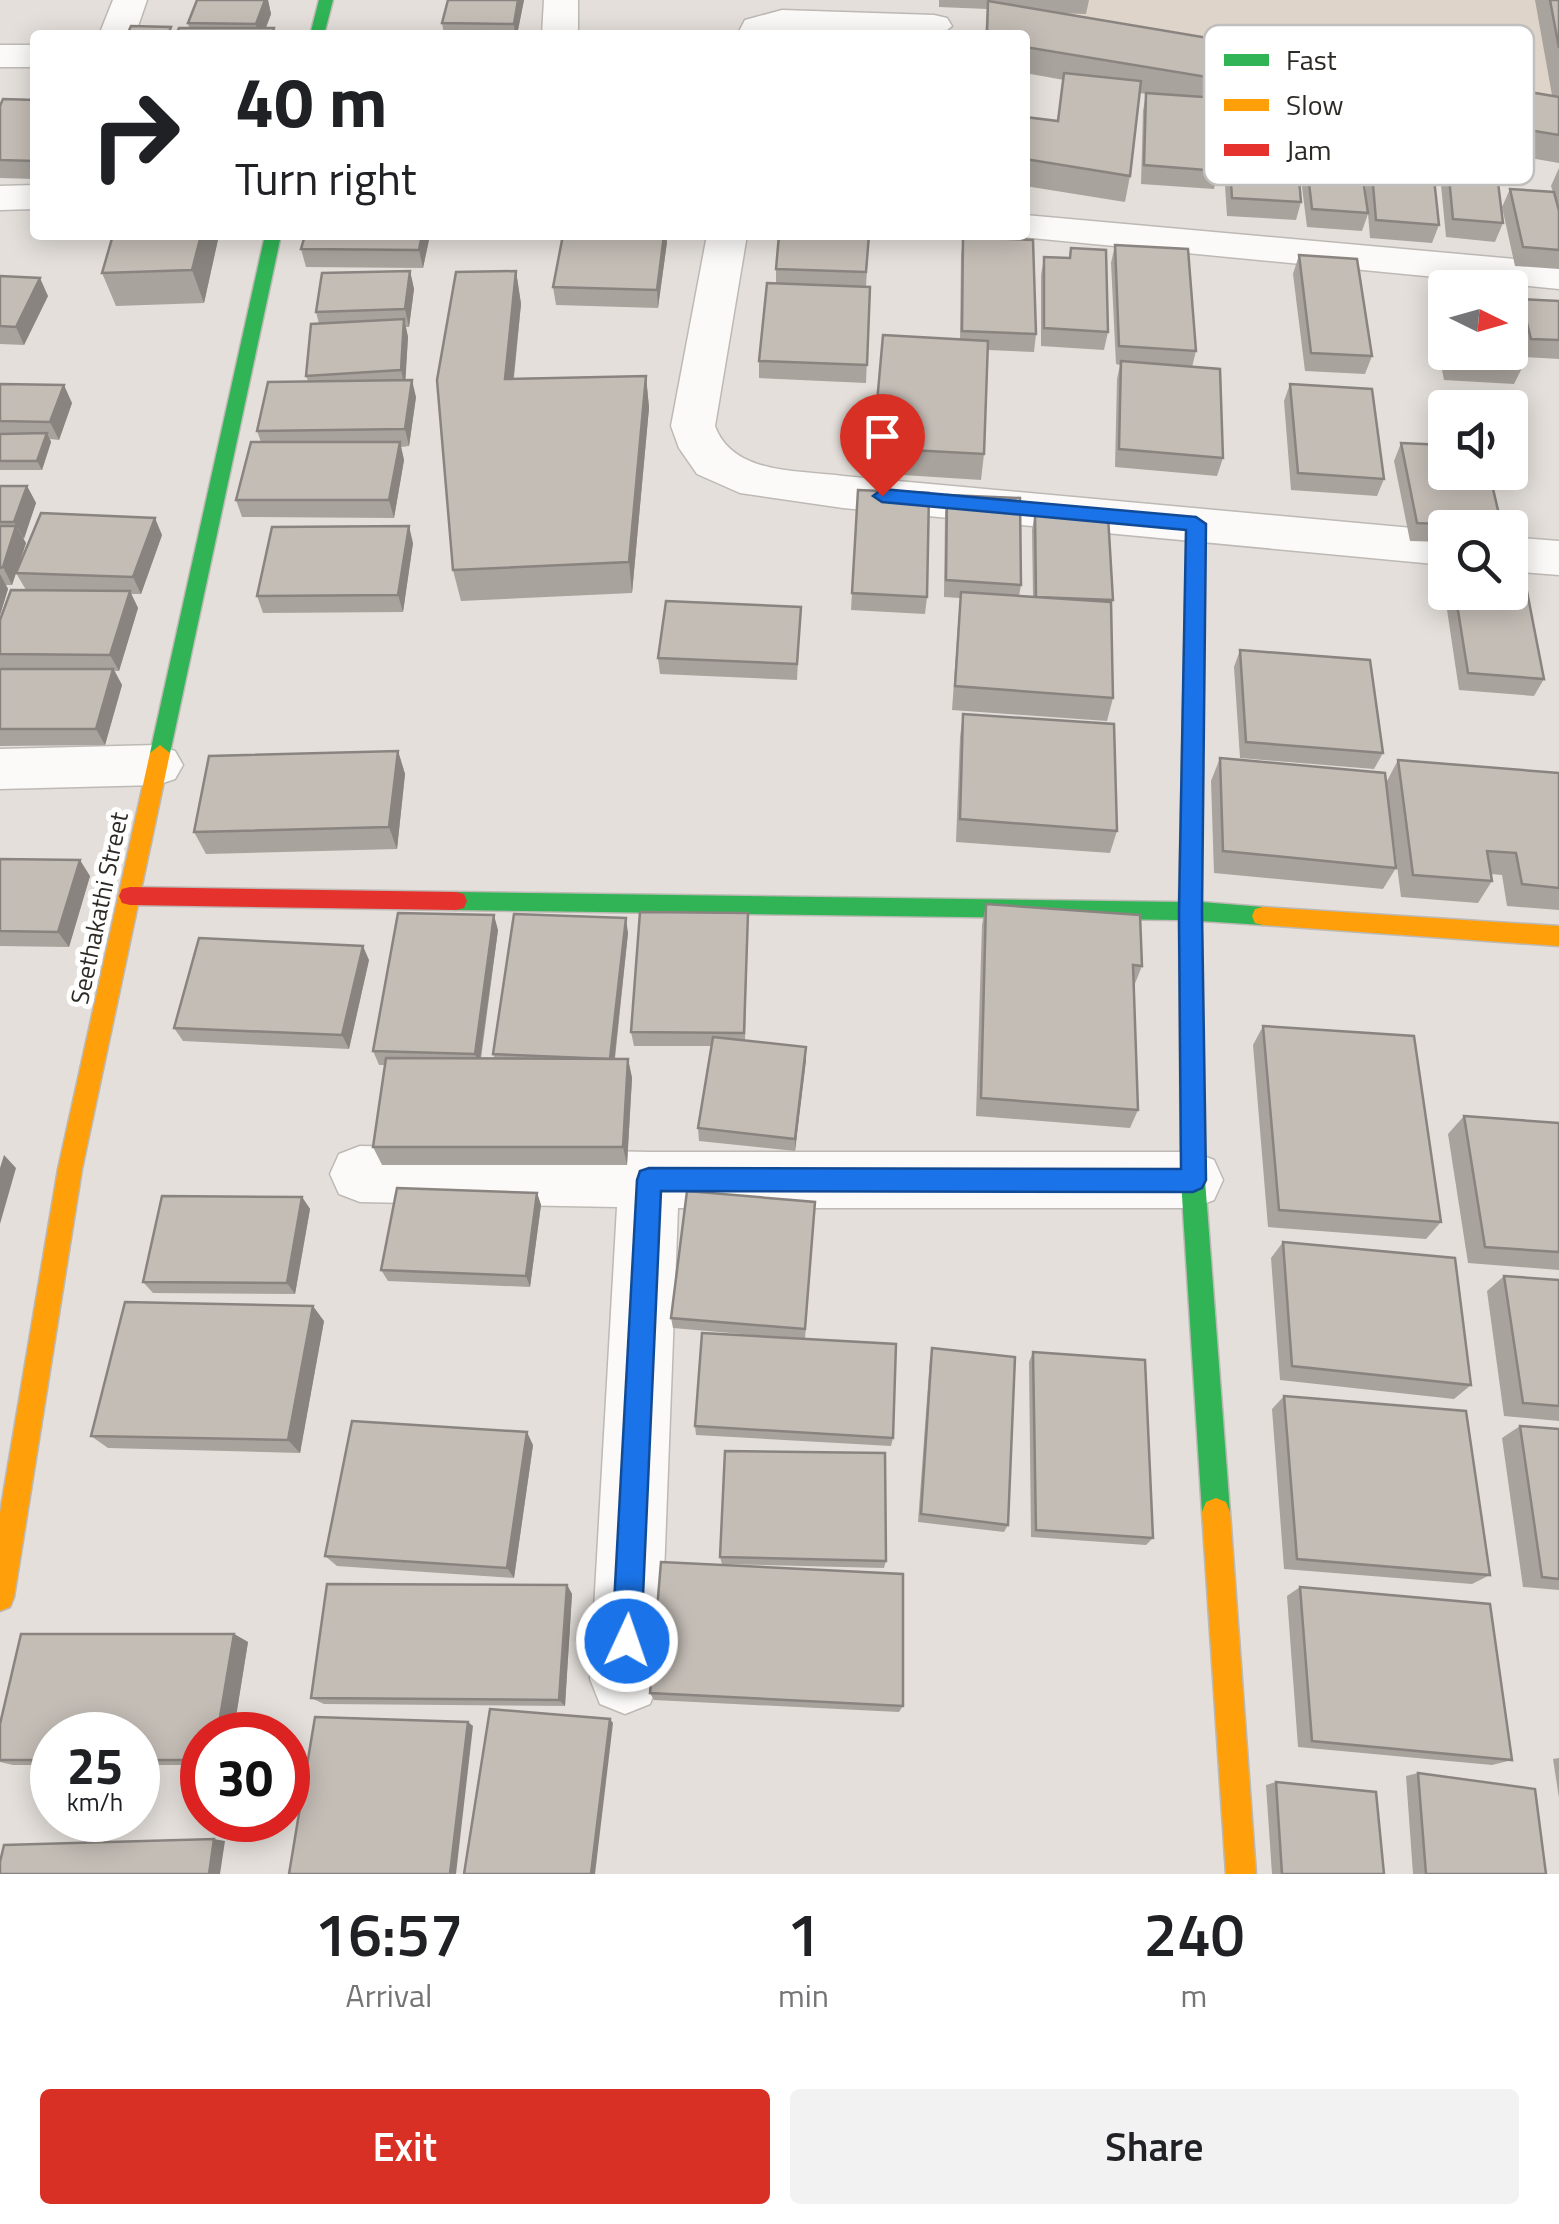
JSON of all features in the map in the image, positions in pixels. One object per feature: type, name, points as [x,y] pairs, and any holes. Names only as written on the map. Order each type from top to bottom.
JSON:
[{"type":"street","points":[[119,30],[130,0]]},
{"type":"street","points":[[318,30],[326,0]]},
{"type":"street","points":[[560,30],[561,0]]},
{"type":"street","points":[[760,30],[768,23],[782,21],[934,26]]},
{"type":"street","points":[[0,56],[30,56]]},
{"type":"street","points":[[0,198],[30,197]]},
{"type":"street","points":[[1030,227],[1559,276]]},
{"type":"street","name":"Seethakathi Street","points":[[2,1577],[70,1169],[272,240]]},
{"type":"street","points":[[726,240],[693,426],[712,463],[740,478],[843,492],[1428,546]]},
{"type":"street","points":[[1196,524],[1190,911],[1193,1180],[1241,1874]]},
{"type":"street","points":[[1528,555],[1559,558]]},
{"type":"street","points":[[0,769],[158,765]]},
{"type":"street","points":[[130,896],[1190,911],[1559,936]]},
{"type":"street","points":[[360,1174],[649,1180],[1193,1180]]},
{"type":"street","points":[[625,1679],[649,1180]]},
{"type":"shaded area","points":[[1003,0],[1559,0],[1559,139],[1534,134],[1534,25],[1204,25],[1204,70],[1030,36],[1030,30],[1022,30]]},
{"type":"building","points":[[197,0],[265,0],[256,24],[188,23]]},
{"type":"building","points":[[448,0],[518,0],[514,24],[442,23]]},
{"type":"building","points":[[1550,0],[1559,0],[1559,48]]},
{"type":"building","points":[[988,1],[1204,37],[1204,76],[1030,48],[1030,30],[987,30]]},
{"type":"building","points":[[131,26],[171,27],[170,30],[129,30]]},
{"type":"building","points":[[179,28],[274,28],[273,30]]},
{"type":"building","points":[[1064,73],[1141,81],[1130,176],[1030,160],[1030,118],[1058,121]]},
{"type":"building","points":[[1146,93],[1204,97],[1204,170],[1144,165]]},
{"type":"building","points":[[1534,93],[1559,97],[1559,135],[1534,131]]},
{"type":"building","points":[[3,99],[30,100],[30,161],[0,160]]},
{"type":"building","points":[[1231,185],[1300,185],[1301,202],[1232,198]]},
{"type":"building","points":[[1309,185],[1364,185],[1368,213],[1312,209]]},
{"type":"building","points":[[1373,185],[1435,185],[1439,225],[1376,220]]},
{"type":"building","points":[[1450,185],[1498,185],[1503,223],[1453,219]]},
{"type":"building","points":[[1510,189],[1554,192],[1559,211],[1559,250],[1523,247]]},
{"type":"building","points":[[112,240],[200,240],[192,270],[102,273]]},
{"type":"building","points":[[304,240],[421,240],[419,250],[301,249]]},
{"type":"building","points":[[562,240],[663,240],[657,290],[553,287]]},
{"type":"building","points":[[779,240],[869,240],[866,272],[776,269]]},
{"type":"building","points":[[963,240],[1033,240],[1036,334],[962,331]]},
{"type":"building","points":[[1115,245],[1188,249],[1196,351],[1119,346]]},
{"type":"building","points":[[1071,248],[1106,250],[1108,332],[1044,328],[1044,257],[1070,258]]},
{"type":"building","points":[[1299,255],[1357,259],[1372,356],[1311,353]]},
{"type":"building","points":[[410,271],[405,309],[316,312],[322,273]]},
{"type":"building","points":[[516,271],[505,379],[646,376],[629,562],[453,570],[437,380],[456,272]]},
{"type":"building","points":[[0,276],[40,278],[16,327],[0,326]]},
{"type":"building","points":[[767,283],[870,287],[867,365],[759,361]]},
{"type":"building","points":[[1528,299],[1559,301],[1559,340],[1531,339]]},
{"type":"building","points":[[404,319],[401,370],[306,376],[311,324]]},
{"type":"building","points":[[883,335],[988,341],[984,454],[873,448]]},
{"type":"building","points":[[1121,361],[1220,369],[1223,458],[1119,449]]},
{"type":"building","points":[[412,380],[405,429],[257,431],[268,382]]},
{"type":"building","points":[[0,384],[64,385],[50,422],[0,421]]},
{"type":"building","points":[[1290,384],[1372,389],[1384,479],[1298,473]]},
{"type":"building","points":[[47,433],[37,461],[0,461],[0,434]]},
{"type":"building","points":[[251,442],[400,442],[389,500],[236,500]]},
{"type":"building","points":[[1401,443],[1428,444],[1428,490],[1493,490],[1498,510],[1428,510],[1428,524],[1417,523]]},
{"type":"building","points":[[0,486],[27,486],[14,522],[0,522]]},
{"type":"building","points":[[858,490],[929,493],[927,597],[852,593]]},
{"type":"building","points":[[947,495],[1020,498],[1021,585],[946,580]]},
{"type":"building","points":[[41,513],[155,518],[133,577],[16,573]]},
{"type":"building","points":[[1035,513],[1108,516],[1113,600],[1036,597]]},
{"type":"building","points":[[0,526],[16,526],[0,568]]},
{"type":"building","points":[[409,526],[398,595],[257,596],[272,527]]},
{"type":"building","points":[[11,590],[130,591],[110,655],[0,654],[0,620]]},
{"type":"building","points":[[961,592],[1111,602],[1113,698],[955,686]]},
{"type":"building","points":[[1528,597],[1544,679],[1468,673],[1458,610],[1528,610]]},
{"type":"building","points":[[666,601],[801,607],[797,664],[658,658]]},
{"type":"building","points":[[1240,650],[1370,660],[1383,753],[1246,742]]},
{"type":"building","points":[[0,669],[113,669],[96,729],[0,729]]},
{"type":"building","points":[[963,714],[1114,724],[1117,831],[960,819]]},
{"type":"building","points":[[398,751],[389,827],[194,832],[209,756]]},
{"type":"building","points":[[1220,758],[1385,773],[1396,868],[1223,851]]},
{"type":"building","points":[[1398,760],[1559,773],[1559,888],[1522,884],[1516,853],[1487,851],[1492,881],[1413,875]]},
{"type":"building","points":[[0,859],[80,860],[58,932],[0,931]]},
{"type":"building","points":[[986,904],[1140,915],[1142,966],[1133,965],[1138,1110],[981,1098]]},
{"type":"building","points":[[640,912],[748,913],[744,1033],[631,1032]]},
{"type":"building","points":[[398,913],[494,915],[475,1054],[373,1051]]},
{"type":"building","points":[[514,914],[626,918],[610,1059],[493,1054]]},
{"type":"building","points":[[199,938],[363,946],[342,1035],[174,1028]]},
{"type":"building","points":[[1263,1026],[1414,1036],[1441,1222],[1279,1210]]},
{"type":"building","points":[[713,1037],[806,1047],[795,1139],[698,1128]]},
{"type":"building","points":[[386,1058],[628,1059],[623,1147],[373,1147]]},
{"type":"building","points":[[1464,1116],[1559,1123],[1559,1252],[1485,1247]]},
{"type":"building","points":[[397,1188],[537,1193],[526,1276],[381,1270]]},
{"type":"building","points":[[687,1191],[815,1202],[805,1329],[671,1318]]},
{"type":"building","points":[[162,1196],[302,1197],[287,1283],[143,1282]]},
{"type":"building","points":[[1283,1242],[1455,1258],[1471,1385],[1292,1366]]},
{"type":"building","points":[[1504,1276],[1559,1280],[1559,1406],[1523,1403]]},
{"type":"building","points":[[125,1302],[313,1306],[288,1440],[91,1436]]},
{"type":"building","points":[[702,1333],[896,1344],[893,1438],[695,1426]]},
{"type":"building","points":[[932,1348],[1015,1357],[1008,1525],[921,1514]]},
{"type":"building","points":[[1033,1352],[1145,1360],[1153,1538],[1036,1530]]},
{"type":"building","points":[[1284,1396],[1466,1411],[1490,1575],[1297,1559]]},
{"type":"building","points":[[352,1421],[527,1432],[507,1568],[325,1556]]},
{"type":"building","points":[[1520,1426],[1559,1429],[1559,1579],[1542,1577]]},
{"type":"building","points":[[725,1451],[885,1453],[886,1561],[720,1557]]},
{"type":"building","points":[[661,1562],[903,1574],[903,1706],[650,1693]]},
{"type":"building","points":[[327,1584],[567,1585],[559,1700],[311,1698]]},
{"type":"building","points":[[1300,1587],[1490,1604],[1512,1760],[1312,1741]]},
{"type":"building","points":[[21,1634],[234,1634],[221,1712],[180,1712],[180,1760],[160,1760],[160,1712],[30,1712],[30,1760],[0,1760],[0,1724]]},
{"type":"building","points":[[490,1709],[610,1719],[591,1874],[464,1874]]},
{"type":"building","points":[[315,1717],[468,1722],[450,1874],[289,1874],[294,1842],[310,1842],[310,1747]]},
{"type":"building","points":[[1418,1773],[1535,1789],[1546,1874],[1426,1874]]},
{"type":"building","points":[[1276,1782],[1376,1792],[1384,1874],[1282,1874]]},
{"type":"building","points":[[214,1842],[209,1874],[0,1874],[4,1845]]},
{"type":"traffic: fast","points":[[318,30],[326,0]]},
{"type":"traffic: fast","points":[[160,753],[272,240]]},
{"type":"traffic: fast","points":[[1196,524],[1190,911],[1193,1180],[1216,1512]]},
{"type":"traffic: fast","points":[[456,901],[1190,911],[1263,916]]},
{"type":"traffic: slow","points":[[0,1597],[70,1169],[160,753]]},
{"type":"traffic: slow","points":[[1263,916],[1559,936]]},
{"type":"traffic: slow","points":[[1216,1512],[1241,1874]]},
{"type":"traffic: jam","points":[[130,896],[456,901]]},
{"type":"route","points":[[627,1641],[649,1180],[1193,1180],[1190,911],[1196,524],[882,496]]}]
